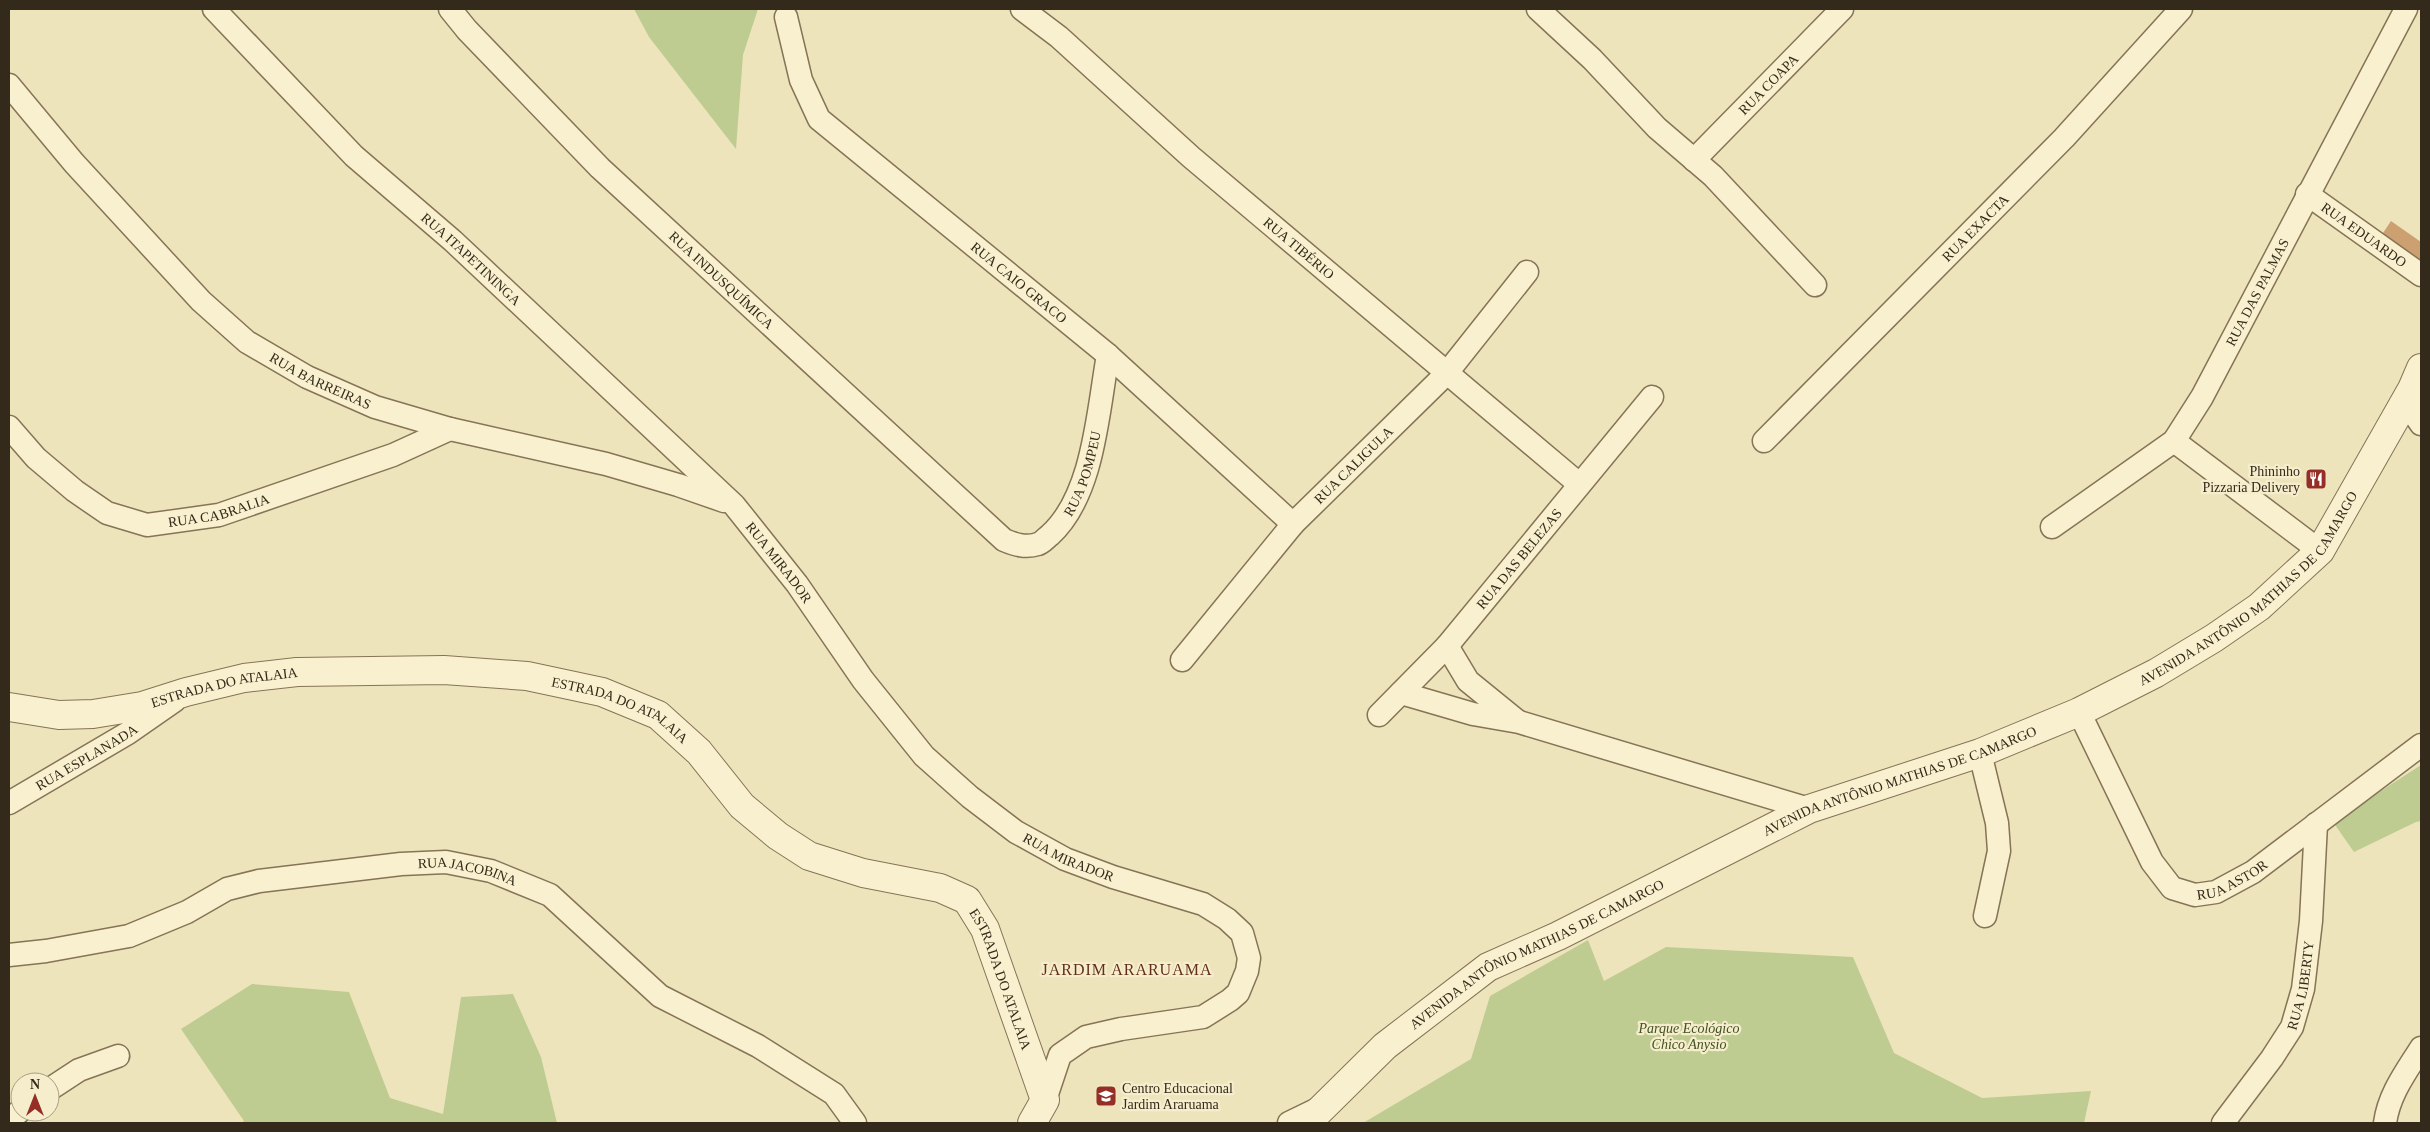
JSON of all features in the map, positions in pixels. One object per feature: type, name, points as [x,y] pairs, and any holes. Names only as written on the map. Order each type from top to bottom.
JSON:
[{"type":"street","name":"RUA ITAPETININGA","points":[[214,9],[354,156],[453,241],[734,505]]},
{"type":"street","name":"RUA INDUSQUÍMICA","points":[[450,9],[467,30],[600,168],[1004,540]]},
{"type":"street","name":"RUA TIBÉRIO","points":[[1022,9],[1059,37],[1191,157],[1446,374],[1579,484]]},
{"type":"street","name":"RUA COAPA","points":[[1694,160],[1842,9]]},
{"type":"street","name":"RUA EXACTA","points":[[1764,440],[2064,138],[2181,9]]},
{"type":"street","points":[[2408,9],[2421,17]]},
{"type":"street","name":"RUA DAS PALMAS","points":[[2052,526],[2174,441],[2202,396],[2307,194],[2408,9]]},
{"type":"street","points":[[1544,10],[1657,128],[1713,176],[1815,285]]},
{"type":"street","name":"RUA CAIO GRACO","points":[[786,18],[801,80],[819,119],[1108,354],[1293,524]]},
{"type":"street","name":"RUA BARREIRAS","points":[[9,85],[74,164],[202,301],[247,342],[307,377],[375,407],[450,429],[606,464],[678,485],[734,505]]},
{"type":"street","name":"RUA EDUARDO","points":[[2307,194],[2421,275]]},
{"type":"street","name":"RUA CALIGULA","points":[[1182,660],[1293,524],[1446,374],[1527,272]]},
{"type":"street","name":"RUA POMPEU","points":[[1004,540],[1022,547],[1040,544],[1058,528],[1073,506],[1084,483],[1108,354]]},
{"type":"street","points":[[2415,385],[2421,424]]},
{"type":"street","name":"AVENIDA ANTÔNIO MATHIAS DE CAMARGO","points":[[1314,1115],[1385,1046],[1488,967],[1558,936],[1809,809],[1980,753],[2079,712],[2156,672],[2214,638],[2260,607],[2320,551],[2415,385]]},
{"type":"street","name":"RUA DAS BELEZAS","points":[[1378,715],[1447,646],[1652,397]]},
{"type":"street","name":"RUA CABRALIA","points":[[9,427],[36,458],[75,491],[106,512],[147,525],[219,514],[393,455],[450,429]]},
{"type":"street","points":[[2174,441],[2320,551]]},
{"type":"street","name":"RUA MIRADOR","points":[[734,505],[797,584],[869,688],[924,756],[970,797],[1016,832],[1065,859],[1112,877],[1203,904],[1227,919],[1242,933],[1249,958],[1247,971],[1238,992],[1230,1000],[1203,1018],[1121,1029],[1086,1037],[1060,1055],[1038,1112]]},
{"type":"street","points":[[1447,646],[1468,681],[1519,722]]},
{"type":"street","name":"ESTRADA DO ATALAIA","points":[[9,707],[59,715],[93,714],[142,706],[186,692],[244,678],[297,672],[444,670],[526,676],[592,690],[658,715],[698,752],[742,806],[778,836],[809,856],[863,873],[940,888],[967,900],[985,930],[1038,1112]]},
{"type":"street","name":"RUA ESPLANADA","points":[[9,803],[128,733],[186,692]]},
{"type":"street","points":[[1402,693],[1474,714],[1519,722],[1809,809]]},
{"type":"street","name":"RUA ASTOR","points":[[2079,712],[2152,862],[2172,888],[2195,895],[2216,892],[2252,872],[2421,745]]},
{"type":"street","points":[[1980,753],[1997,823],[1999,851],[1985,916]]},
{"type":"street","name":"RUA LIBERTY","points":[[2223,1123],[2272,1058],[2292,1027],[2303,989],[2311,921],[2316,824]]},
{"type":"street","name":"RUA JACOBINA","points":[[9,955],[46,951],[129,936],[187,912],[227,889],[259,881],[401,864],[446,862],[491,872],[550,895],[660,996],[758,1046],[834,1094],[856,1123]]},
{"type":"street","points":[[2385,1123],[2387,1107],[2397,1086],[2421,1048]]},
{"type":"street","points":[[60,1082],[79,1070],[118,1056]]},
{"type":"street","points":[[1289,1123],[1314,1115]]},
{"type":"green space","points":[[634,9],[758,9],[743,55],[736,149],[649,37]]},
{"type":"green space","points":[[2421,765],[2421,821],[2354,852],[2333,822]]},
{"type":"green space","name":"Parque Ecológico Chico Anysio","points":[[1588,940],[1604,981],[1666,947],[1853,957],[1894,1053],[1982,1098],[2091,1091],[2084,1123],[1363,1123],[1471,1059],[1490,996]]},
{"type":"green space","points":[[252,984],[349,992],[390,1098],[443,1114],[461,997],[513,994],[541,1057],[557,1123],[241,1123],[244,1121],[181,1029]]},
{"type":"building","points":[[2391,221],[2421,242],[2421,271],[2379,239]]},
{"type":"place","name":"Phininho Pizzaria Delivery","points":[[2316,479]]},
{"type":"place","name":"Centro Educacional Jardim Araruama","points":[[1106,1096]]},
{"type":"district","name":"JARDIM ARARUAMA","points":[[1127,969]]}]
